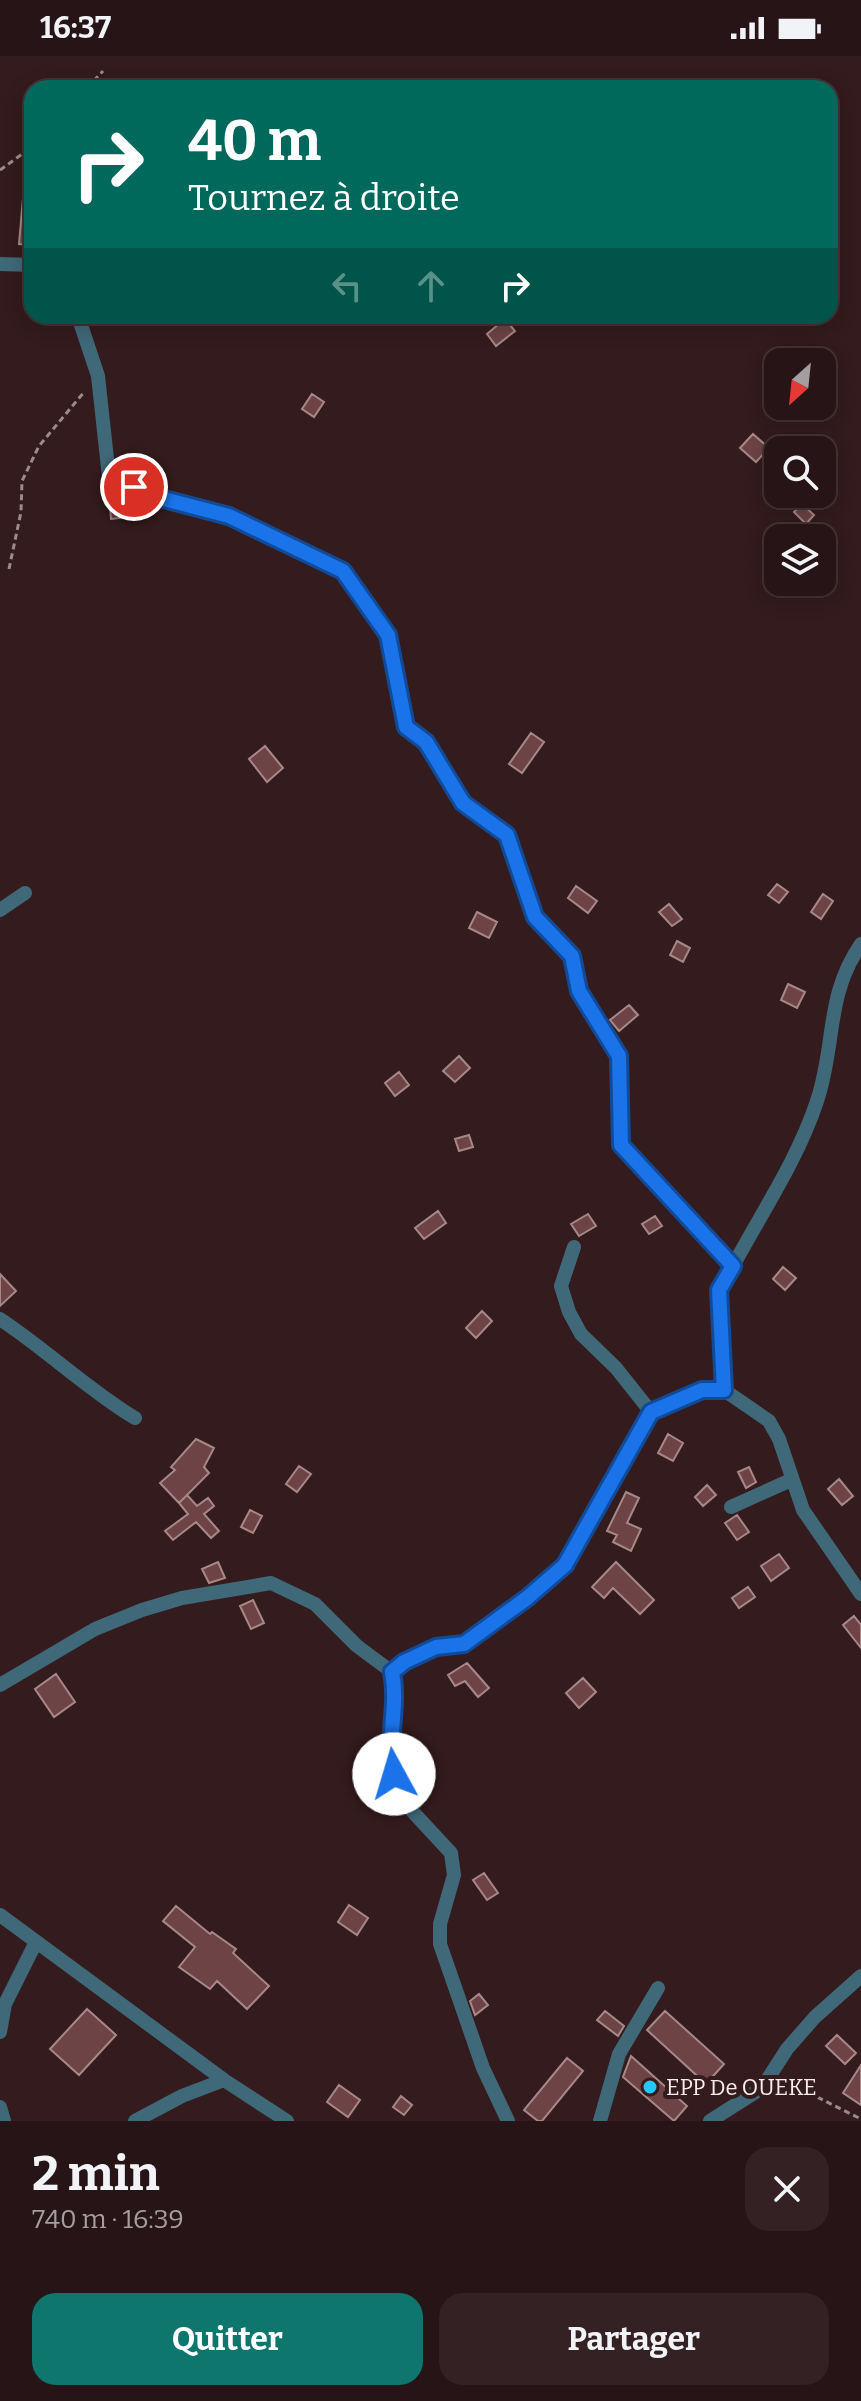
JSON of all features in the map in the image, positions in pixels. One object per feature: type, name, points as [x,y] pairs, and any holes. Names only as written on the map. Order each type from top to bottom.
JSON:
[{"type":"street","points":[[0,264],[24,265]]},
{"type":"street","points":[[81,324],[98,376],[109,477],[160,498],[229,516],[343,571],[388,635],[406,727],[426,742],[463,803],[507,835],[535,917],[572,956],[579,991],[619,1056],[621,1145],[733,1266]]},
{"type":"street","points":[[0,910],[25,893]]},
{"type":"street","points":[[724,1390],[719,1290],[808,1127],[828,1052],[831,1012],[848,963],[861,944]]},
{"type":"street","points":[[574,1247],[561,1286],[569,1312],[581,1334],[616,1368],[651,1412]]},
{"type":"street","points":[[0,1319],[33,1341],[93,1392],[135,1418]]},
{"type":"street","points":[[392,1672],[404,1662],[436,1647],[464,1644],[565,1565],[651,1412],[702,1390],[724,1390],[769,1421],[779,1439],[803,1510],[861,1594]]},
{"type":"street","points":[[731,1507],[791,1480]]},
{"type":"street","points":[[0,1685],[95,1629],[182,1598],[271,1583],[315,1604],[357,1646],[392,1672],[395,1685],[388,1750],[400,1798],[451,1853],[454,1875],[440,1924],[440,1944],[483,2068],[508,2121]]},
{"type":"street","points":[[0,1915],[224,2080],[287,2121]]},
{"type":"street","points":[[0,2032],[5,2004],[36,1942]]},
{"type":"street","points":[[710,2121],[762,2088],[787,2049],[815,2017],[861,1976]]},
{"type":"street","points":[[600,2121],[619,2054],[658,1988]]},
{"type":"street","points":[[135,2121],[182,2096],[224,2080]]},
{"type":"street","points":[[0,2107],[4,2121]]},
{"type":"path","points":[[95,80],[103,71]]},
{"type":"path","points":[[0,170],[24,153]]},
{"type":"path","points":[[9,569],[21,512],[22,481],[39,446],[98,376]]},
{"type":"path","points":[[762,2088],[815,2096],[861,2119]]},
{"type":"building","points":[[23,198],[24,244],[19,244]]},
{"type":"building","points":[[499,324],[509,324],[515,331],[496,346],[487,334]]},
{"type":"building","points":[[312,394],[324,402],[314,417],[302,409]]},
{"type":"building","points":[[753,434],[764,444],[764,453],[756,462],[740,448]]},
{"type":"building","points":[[127,504],[129,517],[111,519],[110,505]]},
{"type":"building","points":[[798,508],[806,508],[814,515],[806,524],[794,512]]},
{"type":"building","points":[[531,733],[544,742],[522,773],[509,764]]},
{"type":"building","points":[[265,746],[283,768],[267,782],[249,759]]},
{"type":"building","points":[[777,884],[788,892],[779,903],[768,895]]},
{"type":"building","points":[[576,886],[597,901],[588,913],[568,898]]},
{"type":"building","points":[[823,894],[833,901],[821,919],[811,912]]},
{"type":"building","points":[[669,904],[682,919],[672,926],[659,912]]},
{"type":"building","points":[[477,912],[497,922],[489,938],[469,928]]},
{"type":"building","points":[[677,941],[690,948],[683,962],[670,955]]},
{"type":"building","points":[[788,984],[805,992],[797,1008],[781,1000]]},
{"type":"building","points":[[629,1005],[638,1015],[619,1031],[610,1020]]},
{"type":"building","points":[[459,1056],[470,1068],[455,1082],[443,1071]]},
{"type":"building","points":[[399,1072],[409,1085],[395,1096],[385,1083]]},
{"type":"building","points":[[469,1135],[473,1147],[459,1151],[455,1139]]},
{"type":"building","points":[[438,1211],[446,1223],[424,1239],[415,1228]]},
{"type":"building","points":[[588,1214],[596,1226],[579,1236],[571,1224]]},
{"type":"building","points":[[655,1216],[662,1226],[649,1234],[642,1224]]},
{"type":"building","points":[[783,1267],[796,1278],[785,1290],[773,1279]]},
{"type":"building","points":[[0,1274],[16,1291],[0,1306]]},
{"type":"building","points":[[482,1311],[492,1321],[476,1338],[466,1328]]},
{"type":"building","points":[[668,1434],[683,1443],[673,1461],[658,1453]]},
{"type":"building","points":[[196,1439],[214,1448],[204,1467],[209,1473],[179,1503],[160,1483],[175,1470],[171,1467]]},
{"type":"building","points":[[299,1466],[311,1474],[297,1492],[286,1484]]},
{"type":"building","points":[[749,1467],[756,1482],[746,1488],[738,1472]]},
{"type":"building","points":[[839,1479],[853,1496],[842,1505],[828,1489]]},
{"type":"building","points":[[707,1485],[716,1495],[703,1506],[695,1497]]},
{"type":"building","points":[[626,1492],[639,1498],[627,1523],[641,1529],[631,1551],[613,1542],[617,1535],[607,1531]]},
{"type":"building","points":[[187,1495],[197,1506],[208,1498],[214,1506],[204,1514],[219,1531],[211,1538],[196,1522],[173,1540],[165,1531],[188,1514],[179,1503]]},
{"type":"building","points":[[250,1510],[262,1516],[253,1533],[241,1527]]},
{"type":"building","points":[[737,1515],[749,1532],[737,1540],[725,1523]]},
{"type":"building","points":[[779,1554],[789,1568],[771,1581],[761,1566]]},
{"type":"building","points":[[218,1562],[225,1578],[209,1583],[202,1569]]},
{"type":"building","points":[[616,1562],[654,1600],[640,1614],[613,1588],[604,1598],[592,1587]]},
{"type":"building","points":[[748,1587],[755,1597],[739,1608],[732,1598]]},
{"type":"building","points":[[253,1600],[264,1623],[251,1629],[240,1606]]},
{"type":"building","points":[[854,1616],[861,1625],[861,1648],[843,1625]]},
{"type":"building","points":[[467,1663],[489,1688],[478,1697],[465,1681],[455,1686],[448,1675]]},
{"type":"building","points":[[56,1674],[75,1702],[54,1717],[35,1689]]},
{"type":"building","points":[[583,1678],[596,1692],[579,1708],[566,1693]]},
{"type":"building","points":[[484,1873],[498,1893],[487,1900],[473,1880]]},
{"type":"building","points":[[349,1905],[368,1918],[357,1935],[338,1922]]},
{"type":"building","points":[[176,1906],[210,1934],[212,1932],[236,1949],[233,1953],[269,1986],[247,2009],[217,1981],[210,1989],[179,1967],[195,1947],[163,1921]]},
{"type":"building","points":[[479,1994],[488,2005],[475,2015],[470,2001]]},
{"type":"building","points":[[87,2009],[116,2035],[79,2075],[50,2049]]},
{"type":"building","points":[[605,2011],[624,2026],[618,2036],[597,2020]]},
{"type":"building","points":[[665,2011],[724,2064],[706,2084],[647,2030]]},
{"type":"building","points":[[837,2035],[856,2053],[845,2064],[826,2046]]},
{"type":"building","points":[[631,2056],[687,2106],[674,2121],[623,2077]]},
{"type":"building","points":[[567,2058],[583,2071],[542,2121],[538,2121],[524,2110]]},
{"type":"building","points":[[861,2065],[861,2105],[843,2093]]},
{"type":"building","points":[[339,2085],[360,2100],[348,2117],[327,2102]]},
{"type":"building","points":[[401,2096],[412,2105],[404,2115],[393,2107]]},
{"type":"place","name":"EPP De OUEKE","points":[[650,2087]]},
{"type":"route","points":[[134,487],[160,498],[229,516],[343,571],[388,635],[406,727],[426,742],[463,803],[507,835],[535,917],[572,956],[579,991],[619,1056],[621,1145],[733,1266],[719,1290],[724,1390],[702,1390],[651,1412],[565,1565],[527,1598],[464,1644],[436,1647],[404,1662],[392,1672],[395,1685],[388,1750],[394,1774]]}]
